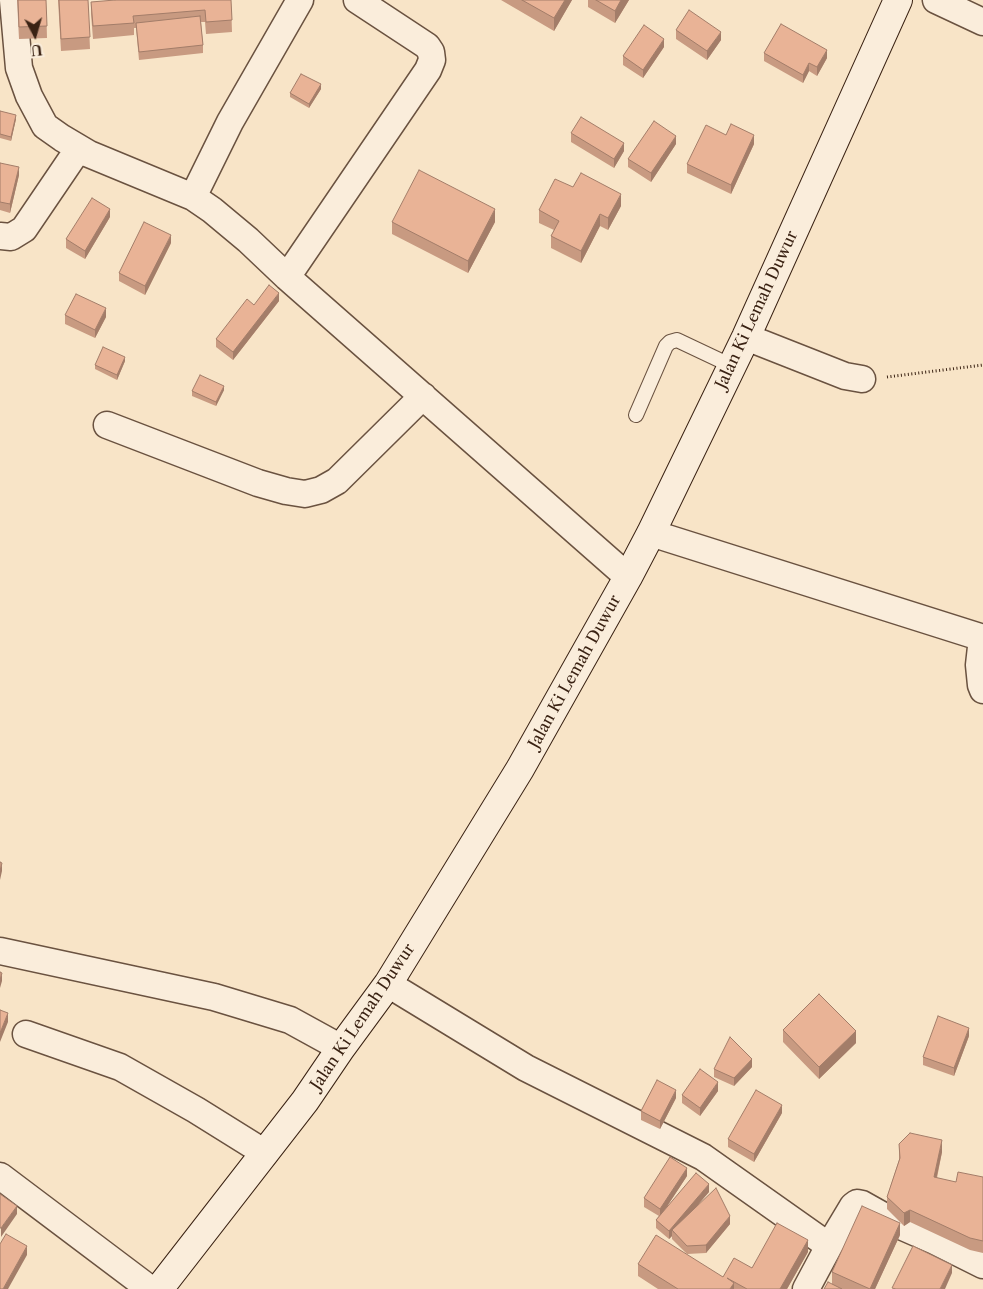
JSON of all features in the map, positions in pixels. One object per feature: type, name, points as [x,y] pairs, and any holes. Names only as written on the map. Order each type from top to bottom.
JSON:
[{"type":"main road","name":"Jalan Ki Lemah Duwur","points":[[158,1289],[305,1101],[388,984],[520,769],[651,533],[746,337],[898,0]]},
{"type":"street","points":[[13,0],[19,68],[29,96],[45,126],[89,154],[193,197],[212,210],[628,577]]},
{"type":"street","points":[[193,197],[230,122],[300,0]]},
{"type":"street","points":[[286,277],[428,70],[432,60],[428,46],[357,0]]},
{"type":"street","points":[[936,0],[983,22]]},
{"type":"street","points":[[0,236],[11,237],[24,229],[79,148]]},
{"type":"street","points":[[746,337],[845,376],[862,379]]},
{"type":"street","points":[[107,425],[258,482],[286,491],[305,494],[322,490],[338,481],[423,396]]},
{"type":"street","points":[[651,533],[982,638],[979,665],[983,690]]},
{"type":"street","points":[[0,951],[214,997],[290,1020],[341,1048]]},
{"type":"street","points":[[388,984],[526,1068],[702,1157],[829,1246]]},
{"type":"street","points":[[26,1034],[120,1067],[196,1110],[265,1153]]},
{"type":"street","points":[[0,1176],[150,1289]]},
{"type":"street","points":[[806,1289],[829,1246],[853,1206],[857,1203],[983,1265]]},
{"type":"lane","points":[[636,415],[666,346],[670,342],[676,340],[732,366]]},
{"type":"path","points":[[862,379],[983,365]]},
{"type":"building","points":[[18,0],[46,0],[47,26],[19,27]]},
{"type":"building","points":[[59,0],[88,0],[90,37],[61,39]]},
{"type":"building","points":[[115,0],[231,0],[232,20],[206,22],[205,10],[133,16],[134,23],[93,26],[91,2]]},
{"type":"building","points":[[522,0],[565,0],[554,18]]},
{"type":"building","points":[[596,0],[621,0],[615,11]]},
{"type":"building","points":[[689,10],[721,32],[707,51],[676,30]]},
{"type":"building","points":[[200,16],[203,45],[139,52],[136,23]]},
{"type":"building","points":[[781,24],[827,50],[817,67],[809,63],[803,75],[764,53]]},
{"type":"building","points":[[644,25],[664,39],[643,70],[623,56]]},
{"type":"building","points":[[301,74],[321,84],[309,104],[290,93]]},
{"type":"building","points":[[0,111],[16,115],[11,137],[0,134]]},
{"type":"building","points":[[581,117],[624,143],[614,159],[571,133]]},
{"type":"building","points":[[654,121],[676,136],[651,173],[628,159]]},
{"type":"building","points":[[731,124],[754,135],[731,185],[687,164],[706,125],[726,135]]},
{"type":"building","points":[[0,163],[19,167],[10,204],[0,202]]},
{"type":"building","points":[[419,170],[495,209],[468,261],[392,222]]},
{"type":"building","points":[[581,173],[621,194],[608,218],[600,214],[581,251],[551,236],[559,221],[539,210],[555,179],[573,187]]},
{"type":"building","points":[[92,198],[110,209],[85,251],[66,239]]},
{"type":"building","points":[[144,222],[171,235],[145,286],[119,273]]},
{"type":"building","points":[[269,285],[279,293],[233,352],[216,339],[247,299],[254,305]]},
{"type":"building","points":[[76,294],[106,308],[95,330],[65,315]]},
{"type":"building","points":[[103,347],[125,357],[117,375],[95,365]]},
{"type":"building","points":[[200,375],[224,386],[216,402],[192,391]]},
{"type":"building","points":[[819,994],[856,1031],[819,1067],[783,1030]]},
{"type":"building","points":[[0,1010],[8,1013],[0,1033]]},
{"type":"building","points":[[938,1016],[969,1028],[954,1068],[923,1057]]},
{"type":"building","points":[[730,1037],[752,1059],[734,1078],[714,1069]]},
{"type":"building","points":[[700,1069],[718,1082],[700,1108],[682,1095]]},
{"type":"building","points":[[657,1080],[676,1090],[660,1121],[641,1111]]},
{"type":"building","points":[[756,1090],[782,1105],[754,1154],[728,1139]]},
{"type":"building","points":[[910,1133],[942,1140],[934,1177],[956,1182],[958,1172],[983,1177],[983,1241],[970,1238],[910,1210],[904,1213],[887,1197],[900,1158],[899,1144]]},
{"type":"building","points":[[670,1157],[687,1168],[660,1209],[644,1198]]},
{"type":"building","points":[[696,1173],[709,1184],[669,1231],[656,1220]]},
{"type":"building","points":[[716,1188],[730,1216],[706,1245],[687,1246],[672,1230]]},
{"type":"building","points":[[0,1194],[17,1206],[1,1228],[0,1228]]},
{"type":"building","points":[[862,1206],[900,1223],[870,1289],[832,1272]]},
{"type":"building","points":[[777,1223],[808,1240],[780,1289],[747,1289],[727,1278],[734,1283],[730,1289],[678,1289],[638,1264],[656,1235],[723,1277],[734,1258],[752,1268]]},
{"type":"building","points":[[6,1234],[27,1246],[3,1289],[0,1289],[0,1244]]},
{"type":"building","points":[[913,1246],[952,1265],[940,1289],[892,1288]]},
{"type":"building","points":[[828,1282],[842,1289],[824,1289]]}]
